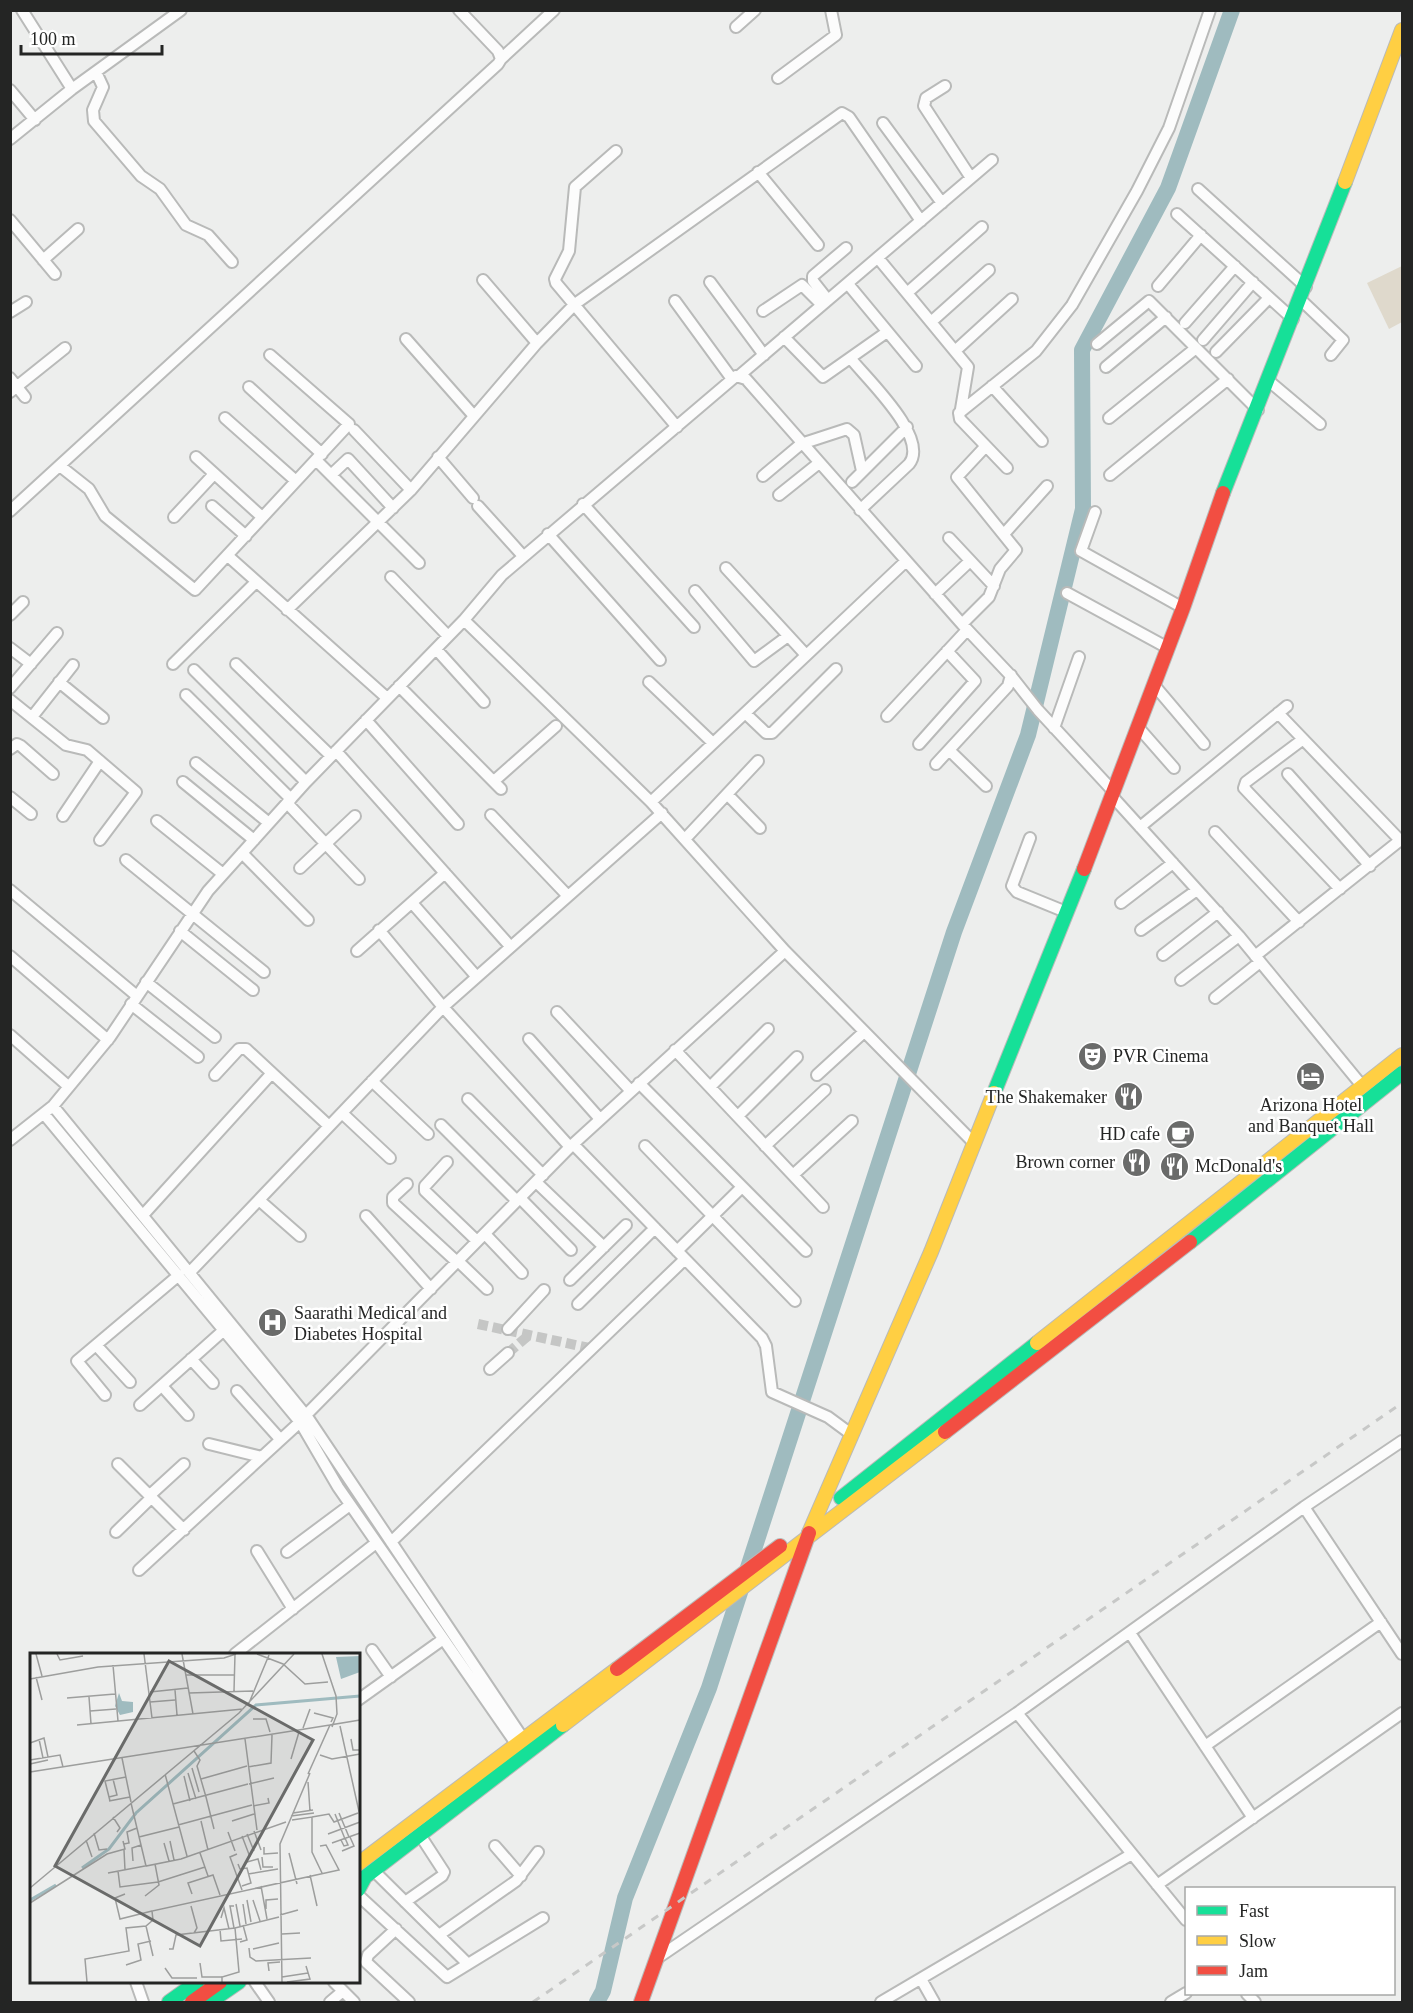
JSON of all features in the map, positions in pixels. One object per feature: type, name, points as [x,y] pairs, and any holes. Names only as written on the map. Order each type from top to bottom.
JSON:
[{"type":"main road","points":[[641,2002],[813,1521],[931,1252],[1113,794],[1183,608],[1209,527],[1304,293],[1402,30]]},
{"type":"main road","points":[[366,1876],[420,1835],[524,1748],[725,1594],[813,1521],[1402,1055]]},
{"type":"main road","points":[[755,1570],[807,1537],[1236,1207],[1402,1073]]},
{"type":"main road","points":[[1225,1194],[1236,1207]]},
{"type":"main road","points":[[360,1863],[524,1748]]},
{"type":"main road","points":[[169,2002],[185,1992],[216,1983]]},
{"type":"main road","points":[[210,2002],[238,1983]]},
{"type":"street","points":[[21,10],[72,89]]},
{"type":"street","points":[[10,139],[72,89],[181,10]]},
{"type":"street","points":[[459,10],[490,41],[501,59]]},
{"type":"street","points":[[10,511],[554,10]]},
{"type":"street","points":[[736,27],[755,10]]},
{"type":"street","points":[[778,78],[836,35],[831,10]]},
{"type":"street","points":[[961,409],[1043,345],[1072,305],[1137,191],[1168,128],[1210,10]]},
{"type":"street","points":[[96,72],[103,87],[93,110],[94,121],[145,180],[160,189],[183,222],[208,235],[232,262]]},
{"type":"street","points":[[945,86],[926,98],[924,106],[971,178]]},
{"type":"street","points":[[10,90],[35,120]]},
{"type":"street","points":[[287,610],[411,490],[537,343],[574,304],[758,172],[845,113],[921,221]]},
{"type":"street","points":[[884,123],[942,203]]},
{"type":"street","points":[[616,151],[579,183],[574,193],[569,251],[555,279],[677,427]]},
{"type":"street","points":[[10,1140],[53,1106],[108,1040],[191,914],[223,874],[306,782],[464,620],[502,575],[583,504],[764,355],[992,160]]},
{"type":"street","points":[[758,172],[818,245]]},
{"type":"street","points":[[1198,189],[1304,293],[1343,340],[1331,355]]},
{"type":"street","points":[[1178,214],[1293,319]]},
{"type":"street","points":[[10,220],[55,274]]},
{"type":"street","points":[[907,293],[982,227]]},
{"type":"street","points":[[44,260],[78,229]]},
{"type":"street","points":[[1158,286],[1201,235]]},
{"type":"street","points":[[825,303],[812,279],[846,248]]},
{"type":"street","points":[[878,258],[968,367],[960,419],[1007,468]]},
{"type":"street","points":[[1185,323],[1235,266]]},
{"type":"street","points":[[931,322],[989,270]]},
{"type":"street","points":[[483,280],[537,343]]},
{"type":"street","points":[[710,282],[764,355]]},
{"type":"street","points":[[1109,418],[1200,344],[1253,282]]},
{"type":"street","points":[[848,284],[916,366]]},
{"type":"street","points":[[763,311],[802,285],[825,303]]},
{"type":"street","points":[[1216,352],[1269,297]]},
{"type":"street","points":[[955,351],[1012,299]]},
{"type":"street","points":[[675,301],[736,377],[819,463],[1011,676],[1140,827],[1218,912],[1363,1087]]},
{"type":"street","points":[[1097,344],[1149,301],[1200,344],[1227,379],[1258,410]]},
{"type":"street","points":[[10,312],[26,302]]},
{"type":"street","points":[[1106,367],[1166,317]]},
{"type":"street","points":[[784,337],[823,377],[852,360],[887,332]]},
{"type":"street","points":[[406,339],[474,416]]},
{"type":"street","points":[[14,390],[65,348]]},
{"type":"street","points":[[60,466],[88,489],[105,516],[195,590],[349,424],[270,355]]},
{"type":"street","points":[[852,360],[907,427],[912,459],[860,510]]},
{"type":"street","points":[[10,378],[14,390],[25,397]]},
{"type":"street","points":[[1110,475],[1227,379]]},
{"type":"street","points":[[1269,381],[1320,424]]},
{"type":"street","points":[[992,386],[1042,441]]},
{"type":"street","points":[[249,387],[319,457],[331,475],[419,563]]},
{"type":"street","points":[[225,418],[296,482]]},
{"type":"street","points":[[852,482],[907,427]]},
{"type":"street","points":[[763,476],[801,444],[847,429],[854,435],[862,471]]},
{"type":"street","points":[[354,430],[411,490]]},
{"type":"street","points":[[887,716],[947,651],[989,597],[1000,569],[1016,550],[957,477],[985,447]]},
{"type":"street","points":[[196,457],[262,517]]},
{"type":"street","points":[[438,457],[524,556]]},
{"type":"street","points":[[331,475],[348,459],[393,508]]},
{"type":"street","points":[[779,495],[819,463]]},
{"type":"street","points":[[174,517],[214,474]]},
{"type":"street","points":[[1004,534],[1047,486]]},
{"type":"street","points":[[583,504],[694,627]]},
{"type":"street","points":[[212,506],[246,536]]},
{"type":"street","points":[[1095,512],[1081,551],[1183,608]]},
{"type":"street","points":[[548,534],[660,660]]},
{"type":"street","points":[[949,538],[994,586]]},
{"type":"street","points":[[228,555],[387,698]]},
{"type":"street","points":[[651,802],[906,561]]},
{"type":"street","points":[[935,594],[970,561]]},
{"type":"street","points":[[726,568],[806,655]]},
{"type":"street","points":[[391,577],[448,636]]},
{"type":"street","points":[[173,664],[256,582]]},
{"type":"street","points":[[695,591],[754,661],[788,636]]},
{"type":"street","points":[[1067,593],[1168,648]]},
{"type":"street","points":[[10,615],[23,602]]},
{"type":"street","points":[[464,620],[662,813],[785,951],[974,1143]]},
{"type":"street","points":[[10,688],[57,633]]},
{"type":"street","points":[[10,648],[31,664]]},
{"type":"street","points":[[436,649],[484,702]]},
{"type":"street","points":[[919,744],[975,681],[947,651]]},
{"type":"street","points":[[1054,728],[1079,657]]},
{"type":"street","points":[[236,664],[333,754],[509,945]]},
{"type":"street","points":[[32,717],[73,665]]},
{"type":"street","points":[[745,712],[766,733],[772,733],[836,669]]},
{"type":"street","points":[[194,670],[306,782]]},
{"type":"street","points":[[936,764],[1008,686],[1011,676]]},
{"type":"street","points":[[59,681],[103,718]]},
{"type":"street","points":[[649,682],[713,743]]},
{"type":"street","points":[[1154,685],[1204,744]]},
{"type":"street","points":[[399,686],[498,785],[556,726]]},
{"type":"street","points":[[186,695],[289,801],[360,879]]},
{"type":"street","points":[[10,699],[66,745],[84,748],[136,792],[100,840]]},
{"type":"street","points":[[1140,827],[1287,706]]},
{"type":"street","points":[[1215,998],[1299,922],[1397,844],[1397,837],[1278,713]]},
{"type":"street","points":[[366,720],[458,824]]},
{"type":"street","points":[[1138,727],[1174,768]]},
{"type":"street","points":[[1302,740],[1246,782],[1244,788],[1340,890]]},
{"type":"street","points":[[10,749],[17,744],[21,746],[52,774]]},
{"type":"street","points":[[949,750],[986,786]]},
{"type":"street","points":[[63,816],[100,761]]},
{"type":"street","points":[[684,838],[758,761]]},
{"type":"street","points":[[196,763],[269,823]]},
{"type":"street","points":[[1288,774],[1370,866]]},
{"type":"street","points":[[183,782],[254,840]]},
{"type":"street","points":[[727,794],[760,828]]},
{"type":"street","points":[[10,797],[31,814]]},
{"type":"street","points":[[191,1271],[443,1007],[509,945],[662,813]]},
{"type":"street","points":[[490,815],[567,896]]},
{"type":"street","points":[[300,868],[355,816]]},
{"type":"street","points":[[157,821],[223,874]]},
{"type":"street","points":[[1215,832],[1299,922]]},
{"type":"street","points":[[1030,838],[1012,886],[1017,892],[1066,912]]},
{"type":"street","points":[[242,853],[308,920]]},
{"type":"street","points":[[126,860],[264,972]]},
{"type":"street","points":[[1121,903],[1173,863]]},
{"type":"street","points":[[357,951],[445,873]]},
{"type":"street","points":[[10,890],[198,1057]]},
{"type":"street","points":[[1141,930],[1197,890]]},
{"type":"street","points":[[412,904],[476,976]]},
{"type":"street","points":[[1163,955],[1218,912]]},
{"type":"street","points":[[379,930],[443,1007],[572,1145],[762,1338],[766,1346],[770,1386],[777,1396],[828,1417],[851,1434]]},
{"type":"street","points":[[180,931],[253,990]]},
{"type":"street","points":[[1181,980],[1239,936]]},
{"type":"street","points":[[139,1570],[303,1419],[572,1145],[785,951]]},
{"type":"street","points":[[10,956],[108,1040]]},
{"type":"street","points":[[146,982],[215,1037]]},
{"type":"street","points":[[557,1012],[742,1187],[806,1251]]},
{"type":"street","points":[[710,1087],[768,1029]]},
{"type":"street","points":[[817,1075],[864,1032]]},
{"type":"street","points":[[12,1039],[68,1086]]},
{"type":"street","points":[[529,1039],[600,1119]]},
{"type":"street","points":[[214,1075],[243,1047],[329,1126]]},
{"type":"street","points":[[675,1050],[823,1207]]},
{"type":"street","points":[[738,1116],[797,1057]]},
{"type":"street","points":[[144,1214],[272,1073]]},
{"type":"street","points":[[372,1081],[428,1134]]},
{"type":"street","points":[[765,1146],[825,1090]]},
{"type":"street","points":[[468,1099],[604,1247]]},
{"type":"street","points":[[53,1106],[191,1271],[303,1419],[391,1542],[524,1748]]},
{"type":"street","points":[[342,1113],[390,1158]]},
{"type":"street","points":[[44,1114],[225,1330],[303,1419],[350,1505],[442,1640],[524,1748]]},
{"type":"street","points":[[793,1175],[852,1121]]},
{"type":"street","points":[[441,1125],[572,1250]]},
{"type":"street","points":[[645,1146],[795,1301]]},
{"type":"street","points":[[447,1162],[425,1186],[425,1191],[522,1273]]},
{"type":"street","points":[[407,1184],[393,1197],[393,1203],[487,1290]]},
{"type":"street","points":[[391,1542],[681,1255],[713,1216],[742,1187]]},
{"type":"street","points":[[259,1200],[300,1236]]},
{"type":"street","points":[[366,1216],[430,1289]]},
{"type":"street","points":[[570,1280],[626,1225]]},
{"type":"street","points":[[578,1304],[655,1228]]},
{"type":"street","points":[[105,1395],[77,1363],[179,1275]]},
{"type":"street","points":[[508,1329],[544,1290]]},
{"type":"street","points":[[140,1405],[225,1330]]},
{"type":"street","points":[[96,1345],[130,1382]]},
{"type":"street","points":[[490,1369],[508,1353]]},
{"type":"street","points":[[192,1359],[213,1383]]},
{"type":"street","points":[[162,1386],[188,1415]]},
{"type":"street","points":[[237,1391],[280,1439]]},
{"type":"street","points":[[656,1959],[776,1880],[1017,1713],[1304,1507],[1402,1441]]},
{"type":"street","points":[[209,1444],[261,1457]]},
{"type":"street","points":[[118,1464],[183,1530]]},
{"type":"street","points":[[116,1532],[184,1464]]},
{"type":"street","points":[[287,1552],[350,1505]]},
{"type":"street","points":[[1304,1507],[1402,1654]]},
{"type":"street","points":[[236,1653],[376,1543]]},
{"type":"street","points":[[257,1551],[292,1609]]},
{"type":"street","points":[[1205,1746],[1381,1622]]},
{"type":"street","points":[[1130,1633],[1253,1818]]},
{"type":"street","points":[[360,1699],[442,1640]]},
{"type":"street","points":[[372,1650],[391,1677]]},
{"type":"street","points":[[1017,1713],[1185,1919]]},
{"type":"street","points":[[1158,1885],[1402,1713]]},
{"type":"street","points":[[405,1902],[442,1876],[444,1872],[420,1835]]},
{"type":"street","points":[[495,1846],[521,1876]]},
{"type":"street","points":[[439,1935],[521,1876],[538,1852]]},
{"type":"street","points":[[881,2002],[1131,1854]]},
{"type":"street","points":[[366,1876],[405,1902],[468,1964]]},
{"type":"street","points":[[360,1897],[447,1977],[543,1918]]},
{"type":"street","points":[[396,1929],[368,1955],[366,1962],[409,2002]]},
{"type":"street","points":[[921,1979],[934,2002]]},
{"type":"street","points":[[136,1983],[143,2002]]},
{"type":"street","points":[[256,1983],[269,2002]]},
{"type":"street","points":[[335,1983],[354,2002]]},
{"type":"street","points":[[330,2002],[343,1991]]},
{"type":"street","points":[[1171,2002],[1185,1994]]},
{"type":"shaded area","points":[[1402,266],[1402,322],[1389,329],[1367,283]]},
{"type":"waterway","points":[[597,2002],[603,1991],[625,1898],[709,1688],[954,932],[1028,735],[1083,509],[1082,350],[1168,188],[1232,10]]},
{"type":"tunnel","points":[[478,1324],[594,1349]]},
{"type":"tunnel","points":[[508,1353],[530,1334]]},
{"type":"railway","points":[[533,2002],[1402,1403]]},
{"type":"traffic: fast","points":[[1223,493],[1345,182]]},
{"type":"traffic: fast","points":[[994,1093],[1084,869]]},
{"type":"traffic: fast","points":[[1190,1242],[1402,1073]]},
{"type":"traffic: fast","points":[[841,1498],[1037,1343]]},
{"type":"traffic: fast","points":[[360,1886],[365,1877],[563,1725]]},
{"type":"traffic: fast","points":[[169,2002],[196,1983]]},
{"type":"traffic: fast","points":[[210,2002],[238,1983]]},
{"type":"traffic: slow","points":[[1345,182],[1402,30]]},
{"type":"traffic: slow","points":[[1037,1343],[1402,1055]]},
{"type":"traffic: slow","points":[[809,1533],[931,1252],[994,1093]]},
{"type":"traffic: slow","points":[[563,1725],[945,1432]]},
{"type":"traffic: slow","points":[[360,1862],[617,1669]]},
{"type":"traffic: jam","points":[[1084,869],[1183,608],[1223,493]]},
{"type":"traffic: jam","points":[[945,1432],[1190,1242]]},
{"type":"traffic: jam","points":[[641,2002],[809,1533]]},
{"type":"traffic: jam","points":[[617,1669],[780,1546]]},
{"type":"traffic: jam","points":[[192,2002],[219,1983]]},
{"type":"place","name":"PVR Cinema","points":[[1092,1056]]},
{"type":"place","name":"Arizona Hotel and Banquet Hall","points":[[1311,1076]]},
{"type":"place","name":"The Shakemaker","points":[[1128,1097]]},
{"type":"place","name":"HD cafe","points":[[1181,1134]]},
{"type":"place","name":"Brown corner","points":[[1136,1162]]},
{"type":"place","name":"McDonald's","points":[[1174,1166]]},
{"type":"place","name":"Saarathi Medical and Diabetes Hospital","points":[[273,1323]]}]
